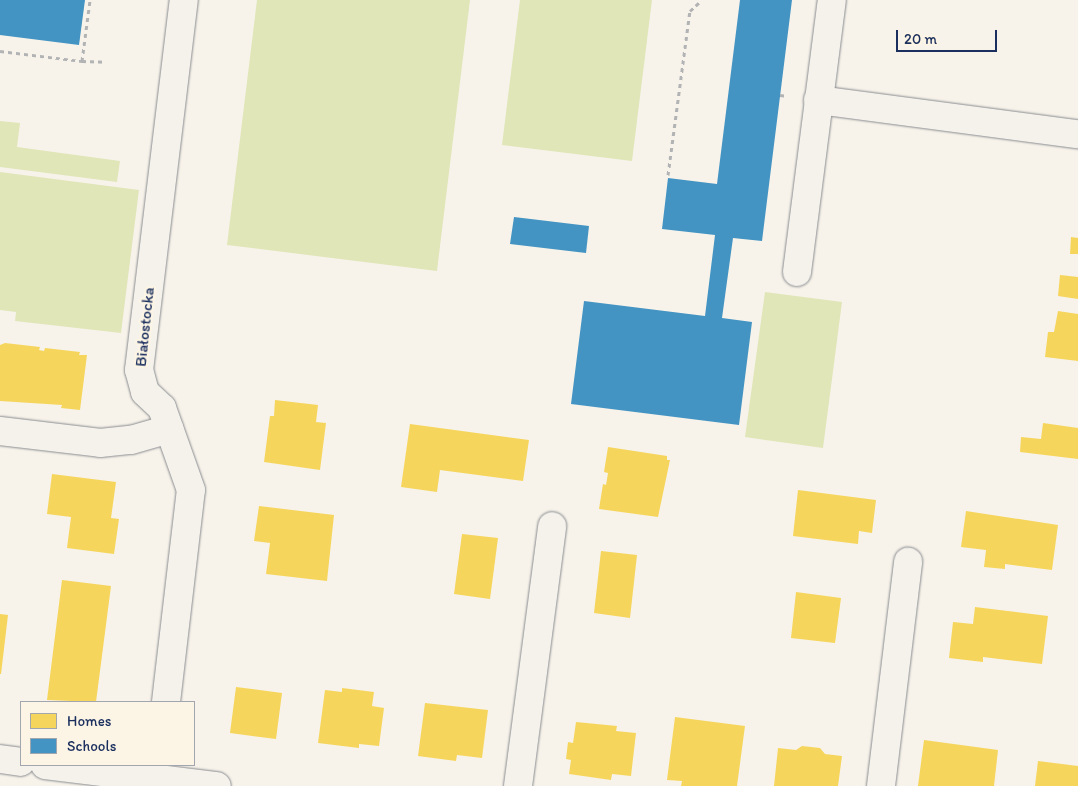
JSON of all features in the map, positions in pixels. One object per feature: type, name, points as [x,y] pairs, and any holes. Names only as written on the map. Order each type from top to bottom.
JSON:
[{"type":"street","name":"Białostocka","points":[[166,701],[191,490],[162,408],[145,392],[139,370],[184,0]]},
{"type":"street","points":[[797,272],[832,0]]},
{"type":"street","points":[[818,100],[1078,134]]},
{"type":"street","points":[[0,431],[100,444],[131,440],[169,429]]},
{"type":"street","points":[[518,786],[552,526]]},
{"type":"street","points":[[881,786],[908,562]]},
{"type":"street","points":[[0,759],[20,762]]},
{"type":"street","points":[[56,766],[157,776],[216,786]]},
{"type":"path","points":[[82,61],[90,0]]},
{"type":"path","points":[[668,175],[690,11],[702,0]]},
{"type":"path","points":[[0,51],[106,62]]},
{"type":"green space","points":[[257,0],[470,0],[437,271],[227,245]]},
{"type":"green space","points":[[520,0],[652,0],[632,161],[502,145]]},
{"type":"green space","points":[[0,121],[20,123],[17,147],[120,161],[117,182],[0,167]]},
{"type":"green space","points":[[0,172],[139,190],[121,333],[15,321],[16,312],[0,310]]},
{"type":"green space","points":[[765,292],[842,302],[823,448],[745,437]]},
{"type":"building: Homes","points":[[1071,237],[1078,238],[1078,254],[1070,254]]},
{"type":"building: Homes","points":[[1060,275],[1078,277],[1078,299],[1058,296]]},
{"type":"building: Homes","points":[[1058,311],[1078,314],[1078,361],[1045,357],[1048,332],[1054,332]]},
{"type":"building: Homes","points":[[5,343],[40,347],[39,350],[44,351],[45,348],[80,352],[79,355],[87,355],[80,410],[61,408],[62,405],[0,401],[0,345]]},
{"type":"building: Homes","points":[[275,400],[318,405],[316,422],[326,423],[320,470],[264,462],[270,416],[274,416]]},
{"type":"building: Homes","points":[[1043,423],[1078,428],[1078,459],[1020,452],[1021,437],[1041,439]]},
{"type":"building: Homes","points":[[410,424],[529,440],[523,481],[440,470],[437,492],[401,487]]},
{"type":"building: Homes","points":[[608,447],[667,456],[667,460],[670,460],[658,517],[599,509],[603,484],[606,485],[608,473],[604,472]]},
{"type":"building: Homes","points":[[52,474],[116,482],[111,518],[119,519],[114,554],[67,548],[71,517],[47,514]]},
{"type":"building: Homes","points":[[798,490],[876,500],[872,533],[859,531],[858,544],[793,536]]},
{"type":"building: Homes","points":[[259,506],[334,515],[327,581],[266,574],[270,543],[254,541]]},
{"type":"building: Homes","points":[[966,511],[1058,525],[1052,570],[1005,564],[1005,569],[984,567],[986,550],[961,547]]},
{"type":"building: Homes","points":[[462,534],[498,538],[490,599],[454,594]]},
{"type":"building: Homes","points":[[601,551],[637,555],[630,618],[594,613]]},
{"type":"building: Homes","points":[[62,580],[111,586],[96,701],[47,700]]},
{"type":"building: Homes","points":[[796,592],[841,598],[835,643],[791,638]]},
{"type":"building: Homes","points":[[975,607],[1048,616],[1042,664],[983,657],[983,662],[949,658],[953,622],[973,624]]},
{"type":"building: Homes","points":[[0,614],[8,615],[1,674],[0,674]]},
{"type":"building: Homes","points":[[236,687],[282,693],[276,739],[230,733]]},
{"type":"building: Homes","points":[[342,688],[374,692],[372,706],[384,708],[379,746],[359,744],[359,748],[318,743],[325,690],[342,692]]},
{"type":"building: Homes","points":[[425,703],[488,710],[482,758],[457,755],[456,761],[418,756]]},
{"type":"building: Homes","points":[[675,717],[745,726],[737,786],[681,786],[682,781],[667,780]]},
{"type":"building: Homes","points":[[576,722],[617,726],[616,731],[636,733],[631,776],[612,774],[611,780],[569,774],[571,760],[566,759],[568,742],[573,743]]},
{"type":"building: Homes","points":[[924,740],[998,750],[994,786],[918,786]]},
{"type":"building: Homes","points":[[802,746],[820,748],[825,754],[842,756],[838,786],[774,786],[778,748],[796,750]]},
{"type":"building: Homes","points":[[1038,761],[1078,766],[1078,786],[1035,786]]},
{"type":"building: Schools","points":[[0,0],[85,0],[79,45],[0,35]]},
{"type":"building: Schools","points":[[740,0],[792,0],[762,241],[733,238],[722,318],[752,322],[739,425],[571,404],[584,301],[705,316],[715,235],[662,229],[668,178],[717,184]]},
{"type":"building: Schools","points":[[514,217],[589,226],[586,253],[510,244]]}]
